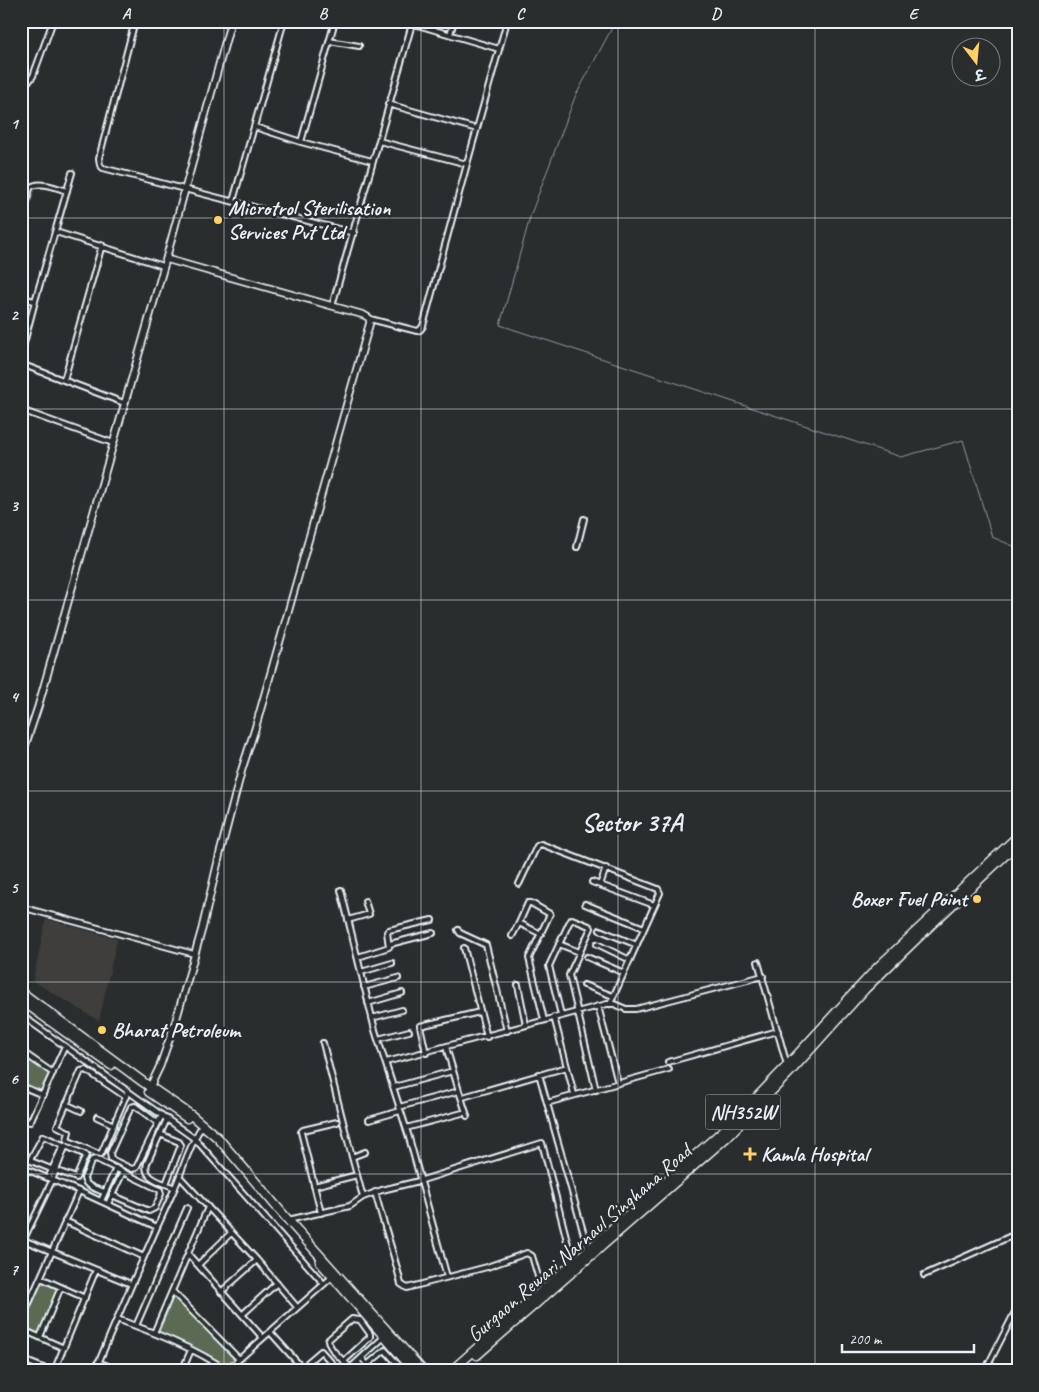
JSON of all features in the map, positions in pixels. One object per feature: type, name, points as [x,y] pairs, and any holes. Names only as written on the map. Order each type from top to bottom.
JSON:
[{"type":"highway","name":"NH352W","points":[[968,885],[1018,836]]},
{"type":"highway","name":"Gurgaon Rewari Narnaul Singhana Road","points":[[458,1371],[589,1252],[728,1136],[865,989],[968,885],[1018,843]]},
{"type":"highway","points":[[21,992],[218,1138],[244,1173],[423,1371]]},
{"type":"highway","points":[[21,1000],[202,1126]]},
{"type":"highway","points":[[244,1173],[288,1220],[334,1274],[384,1338],[414,1371]]},
{"type":"highway","name":"NH352W","points":[[451,1371],[542,1290],[589,1252]]},
{"type":"street","points":[[21,85],[33,76],[53,21]]},
{"type":"street","points":[[134,21],[99,158],[99,164],[103,168],[354,233]]},
{"type":"street","points":[[21,758],[38,707],[166,259],[231,21]]},
{"type":"street","points":[[233,201],[284,21]]},
{"type":"street","points":[[301,142],[335,21]]},
{"type":"street","points":[[404,21],[500,49]]},
{"type":"street","points":[[450,34],[454,21]]},
{"type":"street","points":[[166,259],[364,315],[370,319],[420,330],[507,21]]},
{"type":"street","points":[[332,306],[412,24]]},
{"type":"street","points":[[330,41],[360,46]]},
{"type":"street","points":[[388,104],[477,129]]},
{"type":"street","points":[[254,127],[372,161]]},
{"type":"street","points":[[379,141],[466,164]]},
{"type":"street","points":[[21,355],[72,173]]},
{"type":"street","points":[[21,205],[26,202],[30,188],[34,185],[40,184],[67,191]]},
{"type":"street","points":[[56,232],[164,266]]},
{"type":"street","points":[[64,380],[102,245]]},
{"type":"street","points":[[21,298],[35,301]]},
{"type":"street","points":[[150,1087],[160,1066],[176,1020],[242,769],[255,729],[370,319]]},
{"type":"street","points":[[21,364],[124,403]]},
{"type":"street","points":[[21,410],[113,443]]},
{"type":"street","points":[[576,547],[584,518]]},
{"type":"street","points":[[519,884],[539,844],[658,889],[660,892],[610,1004]]},
{"type":"street","points":[[600,884],[606,868]]},
{"type":"street","points":[[592,882],[654,905]]},
{"type":"street","points":[[341,890],[372,1018],[406,1128],[447,1277]]},
{"type":"street","points":[[348,920],[369,914],[365,901]]},
{"type":"street","points":[[512,936],[527,905],[531,903],[550,914],[529,958],[544,1020]]},
{"type":"street","points":[[585,904],[644,928]]},
{"type":"street","points":[[21,907],[194,954]]},
{"type":"street","points":[[390,944],[387,931],[432,920]]},
{"type":"street","points":[[561,1015],[549,966],[570,920],[591,928],[569,975],[596,1090]]},
{"type":"street","points":[[519,923],[541,934]]},
{"type":"street","points":[[458,930],[460,934],[486,945],[507,1031]]},
{"type":"street","points":[[600,930],[637,945]]},
{"type":"street","points":[[358,956],[389,947],[390,944],[433,933]]},
{"type":"street","points":[[559,944],[579,952]]},
{"type":"street","points":[[597,944],[630,960]]},
{"type":"street","points":[[464,948],[487,1037]]},
{"type":"street","points":[[587,957],[624,973]]},
{"type":"street","points":[[361,972],[392,962]]},
{"type":"street","points":[[758,962],[789,1069]]},
{"type":"street","points":[[386,1062],[487,1037],[598,1006],[610,1004],[626,1009],[636,1009],[763,976]]},
{"type":"street","points":[[364,987],[398,978]]},
{"type":"street","points":[[584,985],[614,996]]},
{"type":"street","points":[[518,986],[526,1025]]},
{"type":"street","points":[[368,1003],[402,993]]},
{"type":"street","points":[[598,1006],[618,1083]]},
{"type":"street","points":[[372,1018],[402,1010]]},
{"type":"street","points":[[426,1052],[420,1026],[480,1012]]},
{"type":"street","points":[[21,1015],[195,1139],[324,1284]]},
{"type":"street","points":[[554,1017],[574,1094]]},
{"type":"street","points":[[378,1039],[410,1031]]},
{"type":"street","points":[[668,1062],[778,1031]]},
{"type":"street","points":[[323,1043],[363,1197]]},
{"type":"street","points":[[21,1120],[30,1122],[65,1046]]},
{"type":"street","points":[[406,1128],[466,1114],[446,1047]]},
{"type":"street","points":[[21,1051],[53,1073]]},
{"type":"street","points":[[461,1097],[567,1067]]},
{"type":"street","points":[[547,1103],[669,1069]]},
{"type":"street","points":[[126,1097],[86,1070],[83,1070],[80,1072],[57,1126],[69,1132],[67,1139],[69,1141],[98,1154],[102,1153],[126,1097],[128,1091]]},
{"type":"street","points":[[394,1087],[453,1071]]},
{"type":"street","points":[[539,1074],[589,1252]]},
{"type":"street","points":[[21,1086],[42,1095]]},
{"type":"street","points":[[369,1120],[459,1091]]},
{"type":"street","points":[[66,1104],[81,1111]]},
{"type":"street","points":[[158,1123],[135,1106],[131,1107],[110,1153],[112,1159],[132,1169],[136,1168],[162,1115]]},
{"type":"street","points":[[97,1117],[114,1125]]},
{"type":"street","points":[[167,1119],[146,1162],[146,1172],[148,1176],[175,1188]]},
{"type":"street","points":[[321,1213],[301,1131],[337,1122]]},
{"type":"street","points":[[95,1371],[131,1284],[202,1126]]},
{"type":"street","points":[[160,1134],[179,1142],[181,1145],[166,1184]]},
{"type":"street","points":[[45,1136],[86,1155],[78,1177],[75,1178],[53,1170],[32,1161],[31,1158],[41,1137],[45,1136]]},
{"type":"street","points":[[288,1220],[350,1206],[363,1197],[375,1192],[420,1181],[542,1143],[573,1264]]},
{"type":"street","points":[[21,1245],[22,1239],[65,1145]]},
{"type":"street","points":[[352,1156],[365,1152]]},
{"type":"street","points":[[104,1192],[87,1185],[84,1181],[91,1161],[96,1159],[160,1190],[161,1195],[155,1208],[149,1211],[112,1195]]},
{"type":"street","points":[[21,1167],[79,1190],[157,1227]]},
{"type":"street","points":[[101,1201],[116,1168]]},
{"type":"street","points":[[108,1204],[122,1172]]},
{"type":"street","points":[[314,1186],[356,1175]]},
{"type":"street","points":[[180,1177],[257,1260],[297,1307]]},
{"type":"street","points":[[21,1321],[79,1190]]},
{"type":"street","points":[[375,1192],[401,1284],[407,1288],[487,1267],[527,1253],[532,1256],[542,1290]]},
{"type":"street","points":[[154,1333],[208,1207]]},
{"type":"street","points":[[136,1326],[187,1208]]},
{"type":"street","points":[[65,1221],[144,1257]]},
{"type":"street","points":[[198,1265],[231,1233]]},
{"type":"street","points":[[924,1275],[1018,1233]]},
{"type":"street","points":[[22,1239],[131,1284]]},
{"type":"street","points":[[188,1254],[263,1338]]},
{"type":"street","points":[[221,1292],[257,1260]]},
{"type":"street","points":[[21,1359],[52,1371],[64,1348],[96,1270]]},
{"type":"street","points":[[117,1319],[192,1350],[227,1370],[334,1274]]},
{"type":"street","points":[[40,1278],[85,1298]]},
{"type":"street","points":[[243,1314],[277,1283]]},
{"type":"street","points":[[40,1337],[61,1287]]},
{"type":"street","points":[[172,1291],[239,1359]]},
{"type":"street","points":[[985,1371],[1018,1306]]},
{"type":"street","points":[[344,1361],[370,1337],[370,1334],[360,1320],[352,1320],[328,1340],[330,1347],[349,1369],[384,1338]]},
{"type":"street","points":[[21,1329],[64,1348]]},
{"type":"street","points":[[270,1332],[305,1371]]},
{"type":"street","points":[[182,1371],[192,1350]]},
{"type":"street","points":[[358,1371],[385,1350],[404,1371]]},
{"type":"street","points":[[312,1371],[308,1366],[308,1362],[321,1351],[337,1370]]},
{"type":"street","points":[[362,1358],[367,1371]]},
{"type":"street","points":[[98,1362],[120,1371]]},
{"type":"street","points":[[357,1362],[365,1365],[372,1371]]},
{"type":"street","points":[[1016,1371],[1018,1367]]},
{"type":"shaded area","points":[[46,919],[117,939],[99,1021],[33,981]]},
{"type":"green space","points":[[21,1055],[49,1074],[41,1091],[21,1082]]},
{"type":"green space","points":[[42,1282],[57,1289],[38,1333],[23,1327]]},
{"type":"green space","points":[[174,1296],[233,1358],[224,1367],[202,1353],[159,1332]]},
{"type":"waterway","points":[[602,21],[613,26],[575,97],[531,214],[500,325],[901,457],[963,440],[992,537],[1018,548]]},
{"type":"place","name":"Microtrol Sterilisation Services Pvt Ltd","points":[[218,220]]},
{"type":"place","name":"Boxer Fuel Point","points":[[977,899]]},
{"type":"place","name":"Bharat Petroleum","points":[[102,1030]]},
{"type":"place","name":"Kamla Hospital","points":[[750,1154]]},
{"type":"district","name":"Sector 37A","points":[[632,822]]}]
